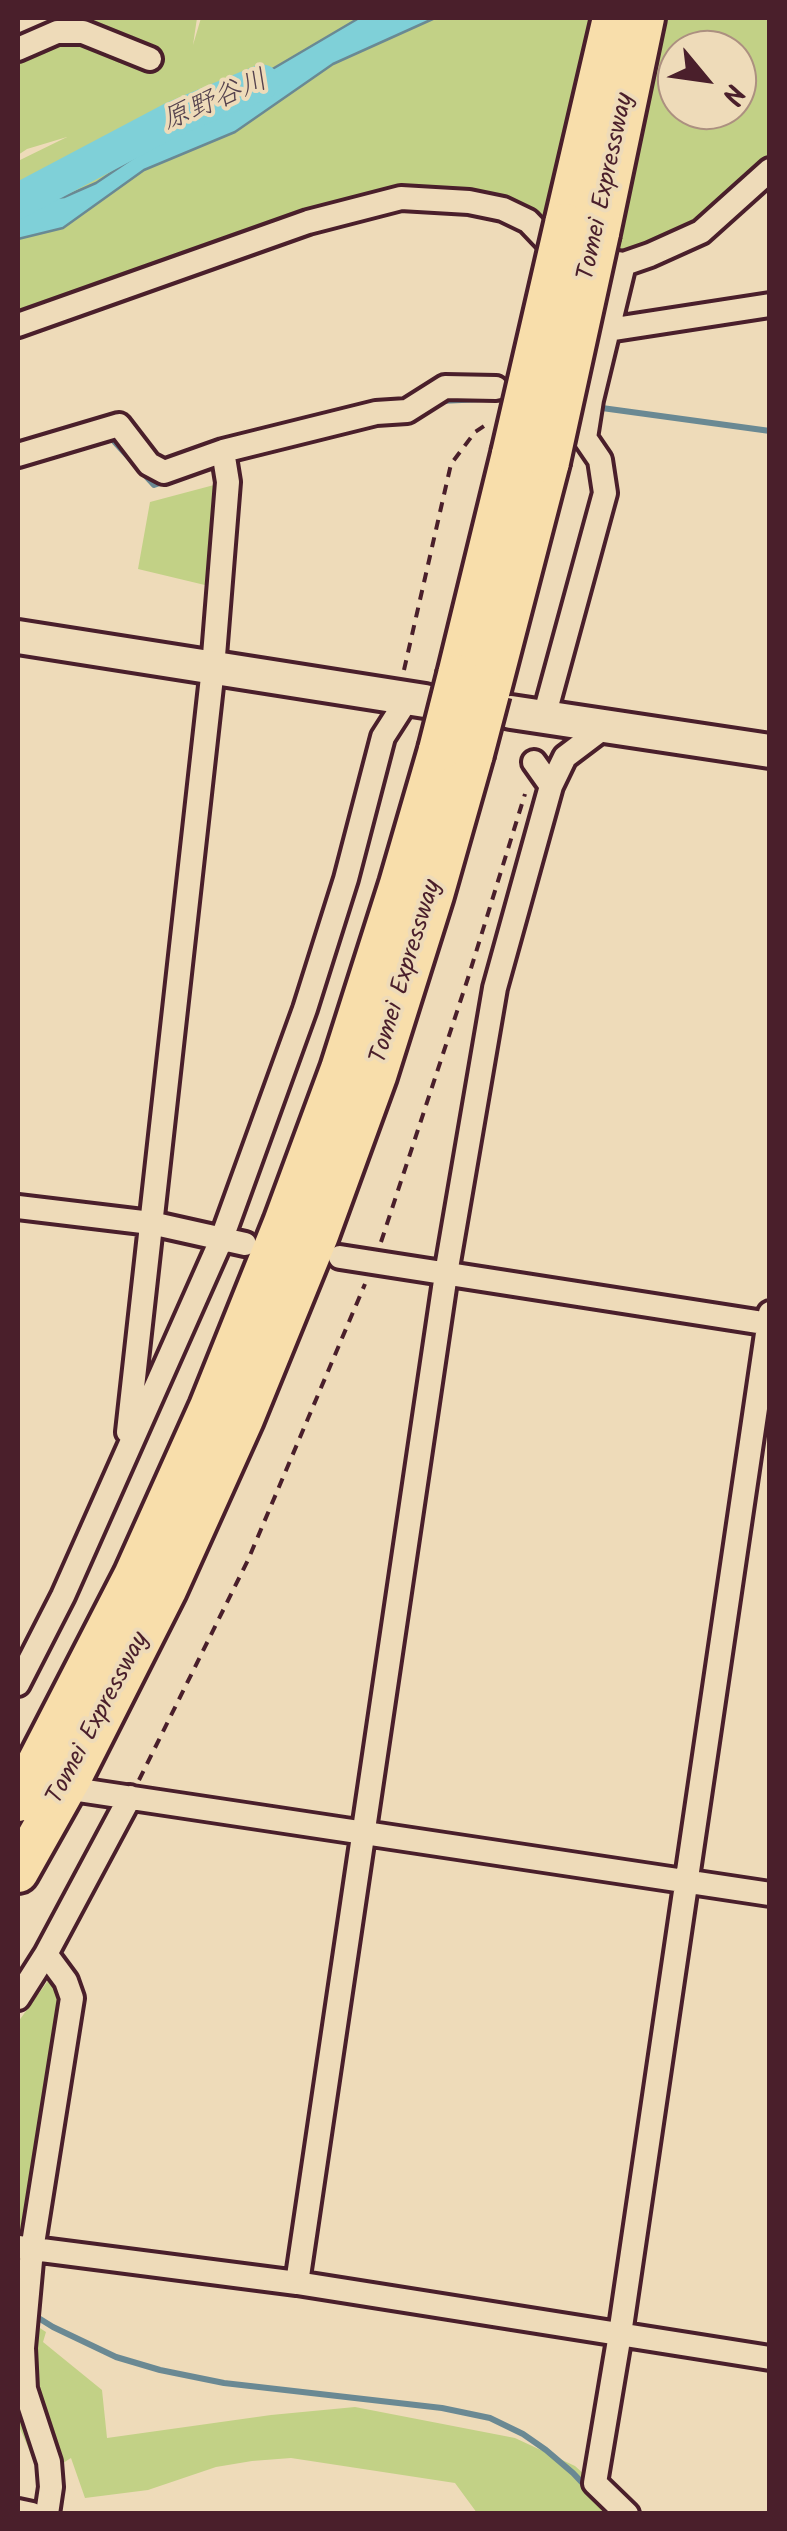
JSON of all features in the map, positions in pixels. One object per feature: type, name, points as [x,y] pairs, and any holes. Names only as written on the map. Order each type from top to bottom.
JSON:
[{"type":"highway","name":"Tomei Expressway","points":[[582,229],[613,18]]},
{"type":"highway","name":"Tomei Expressway","points":[[18,1801],[134,1576],[210,1407],[284,1224],[341,1068],[400,884],[456,752],[486,694],[531,458],[582,229],[644,18]]},
{"type":"highway","name":"Tomei Expressway","points":[[18,1872],[72,1776],[166,1590],[243,1420],[318,1235],[376,1076],[433,895],[456,752]]},
{"type":"street","points":[[18,49],[57,32],[83,32],[150,60]]},
{"type":"street","points":[[18,325],[308,222],[400,198],[469,202],[503,209],[528,221],[548,242],[583,257],[624,264],[700,232],[770,170]]},
{"type":"street","points":[[544,717],[605,494],[600,460],[585,438],[587,400],[624,264]]},
{"type":"street","points":[[608,330],[770,305]]},
{"type":"street","points":[[18,455],[119,426],[149,464],[164,472],[223,452],[376,414],[407,412],[445,387],[495,388]]},
{"type":"street","points":[[126,1455],[214,668],[228,482],[223,452]]},
{"type":"street","points":[[18,637],[411,699],[383,737],[346,879],[233,1241],[18,1684]]},
{"type":"street","points":[[486,694],[544,717],[770,751]]},
{"type":"street","points":[[296,2283],[446,1274],[494,988],[551,786],[565,757],[606,726]]},
{"type":"street","points":[[534,762],[551,786]]},
{"type":"street","points":[[18,1207],[151,1223],[233,1241]]},
{"type":"street","points":[[340,1258],[769,1320],[596,2483],[627,2514]]},
{"type":"street","points":[[79,1790],[770,1894]]},
{"type":"street","points":[[18,1998],[46,1954],[130,1797]]},
{"type":"street","points":[[46,1954],[66,1981],[72,1998],[25,2249],[26,2389],[49,2462],[47,2514]]},
{"type":"street","points":[[25,2249],[296,2283],[770,2358]]},
{"type":"street","points":[[18,2511],[32,2514]]},
{"type":"path","points":[[411,699],[451,464],[474,432],[492,422],[495,388]]},
{"type":"green space","points":[[60,18],[197,18],[193,45],[201,18],[769,18],[769,170],[686,239],[624,264],[512,213],[401,198],[18,325],[18,161],[67,137],[18,155],[18,49],[57,33]]},
{"type":"green space","points":[[214,485],[209,586],[138,569],[150,502]]},
{"type":"green space","points":[[50,1978],[60,1996],[50,2089],[18,2295],[18,2022]]},
{"type":"green space","points":[[18,2314],[46,2332],[43,2342],[102,2390],[107,2438],[355,2407],[515,2438],[575,2466],[627,2513],[477,2513],[455,2483],[291,2458],[216,2467],[148,2490],[85,2498],[71,2458],[41,2477],[18,2424]]},
{"type":"water","points":[[359,18],[435,18],[333,64],[235,132],[144,170],[63,228],[18,239],[18,203],[64,197],[96,183],[218,101]]},
{"type":"waterway","name":"原野谷川","points":[[18,201],[173,119],[262,82]]},
{"type":"waterway","points":[[440,401],[483,399]]},
{"type":"waterway","points":[[602,408],[770,431]]},
{"type":"waterway","points":[[107,439],[111,438],[154,485],[169,480]]},
{"type":"waterway","points":[[195,472],[213,467]]},
{"type":"waterway","points":[[32,2314],[116,2357],[160,2370],[224,2383],[442,2408],[490,2418],[546,2450],[589,2490]]}]
